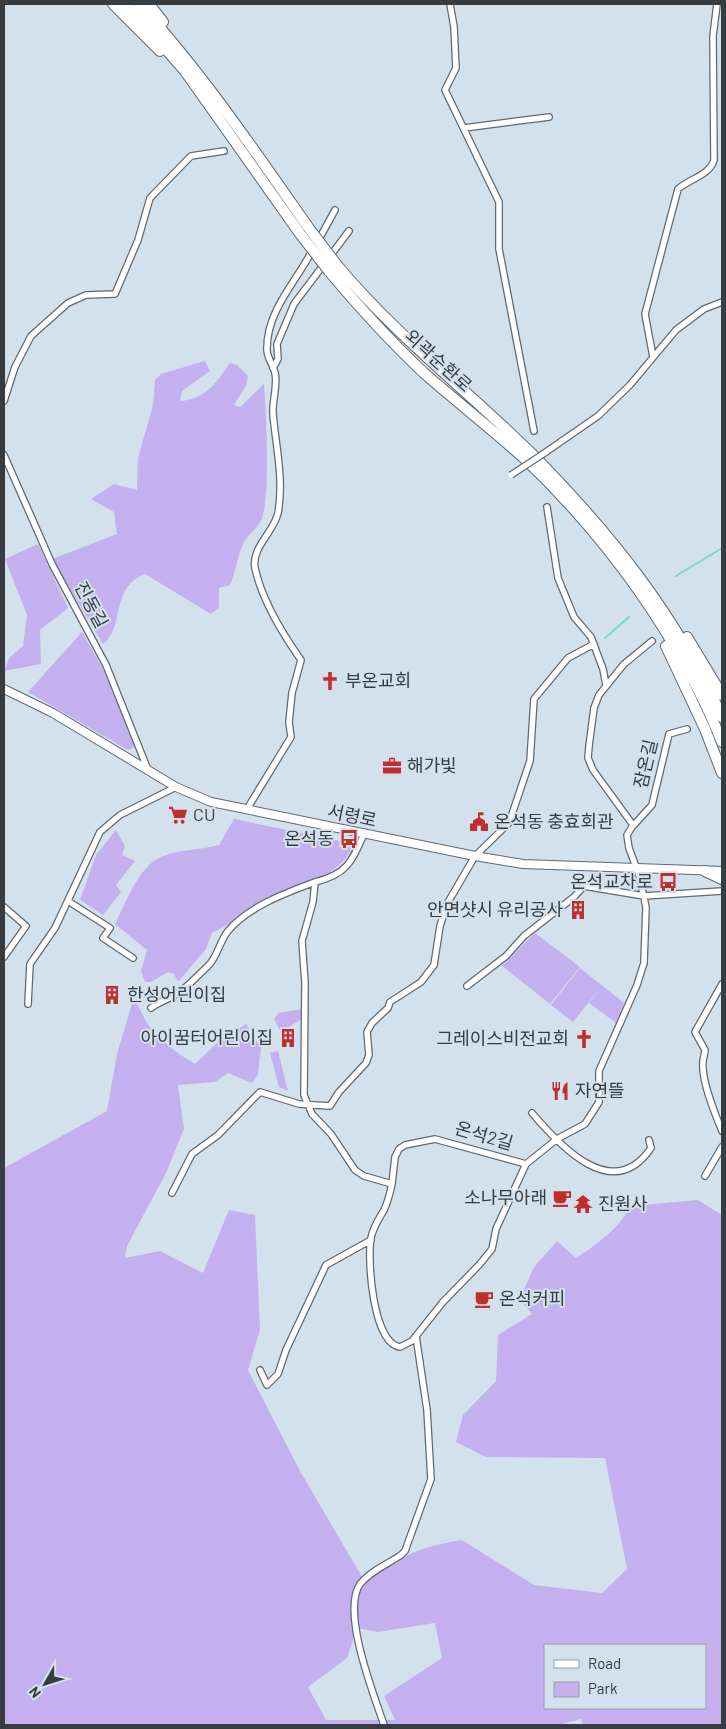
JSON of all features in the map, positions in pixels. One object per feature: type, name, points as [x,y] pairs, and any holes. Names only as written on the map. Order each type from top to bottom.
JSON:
[{"type":"highway","points":[[112,4],[147,37],[207,101]]},
{"type":"highway","name":"외곽순환로","points":[[126,4],[172,56],[207,101],[301,235],[391,326],[551,474],[591,517],[650,589],[694,661],[722,717]]},
{"type":"highway","name":"외곽순환로","points":[[138,4],[180,50],[212,92],[308,227],[332,268],[392,342],[543,477],[620,567],[666,632],[697,688],[722,742]]},
{"type":"highway","points":[[149,4],[212,92]]},
{"type":"highway","points":[[620,567],[671,654],[722,773]]},
{"type":"highway","points":[[650,589],[692,644],[722,695]]},
{"type":"highway","points":[[704,870],[722,879]]},
{"type":"street","points":[[450,4],[454,27],[456,68],[445,90],[499,202],[499,249],[534,431]]},
{"type":"street","points":[[653,357],[645,314],[678,189],[687,181],[709,170],[714,160],[713,36],[717,4]]},
{"type":"street","points":[[464,128],[549,117]]},
{"type":"street","points":[[4,401],[15,367],[31,336],[68,303],[86,295],[115,294],[138,240],[150,198],[191,156],[224,151]]},
{"type":"street","points":[[247,809],[291,738],[289,722],[292,693],[301,660],[288,642],[267,603],[254,567],[257,553],[278,515],[279,499],[279,451],[273,414],[276,373],[266,348],[274,314],[307,262],[335,210]]},
{"type":"street","points":[[273,368],[278,360],[276,344],[294,304],[349,231]]},
{"type":"street","points":[[511,475],[598,416],[630,385],[676,330],[704,309],[722,302]]},
{"type":"street","name":"진동길","points":[[4,455],[52,564],[106,665],[148,770]]},
{"type":"street","points":[[547,507],[558,578],[574,617],[591,637],[606,685]]},
{"type":"street","points":[[637,869],[627,839],[633,825],[593,770],[588,758],[594,708],[606,685],[624,664],[652,641]]},
{"type":"street","points":[[172,1192],[192,1154],[218,1135],[260,1092],[306,1105],[332,1105],[339,1092],[360,1071],[368,1059],[369,1027],[388,1008],[390,1002],[421,982],[431,971],[435,964],[440,926],[447,904],[475,856],[509,823],[519,799],[530,761],[534,699],[568,658],[594,644]]},
{"type":"street","name":"서령로","points":[[4,692],[53,713],[176,787],[202,800],[475,856],[560,867],[722,871]]},
{"type":"street","name":"잠온길","points":[[633,825],[652,805],[669,734],[687,729]]},
{"type":"street","points":[[28,1004],[30,964],[55,928],[94,843],[104,828],[120,815],[176,787]]},
{"type":"street","points":[[151,1008],[175,995],[206,968],[216,957],[227,933],[237,921],[277,897],[334,877],[344,871],[364,834]]},
{"type":"street","points":[[704,870],[722,863]]},
{"type":"street","name":"온석2길","points":[[392,1184],[395,1157],[399,1149],[405,1145],[435,1139],[526,1164],[558,1139],[589,1121],[599,1102],[598,1071],[637,985],[644,963],[647,919],[644,896],[637,869]]},
{"type":"street","points":[[316,882],[313,902],[302,941],[305,983],[304,1092],[306,1105],[333,1137],[354,1170],[364,1176],[392,1184],[385,1208],[374,1228],[371,1240],[373,1292],[385,1335],[391,1344],[399,1347],[407,1345],[443,1302],[492,1249],[496,1229],[526,1164]]},
{"type":"street","points":[[467,986],[506,956],[524,936],[574,897],[584,886],[644,896],[722,891]]},
{"type":"street","points":[[68,901],[110,928],[103,938],[133,958]]},
{"type":"street","points":[[4,907],[26,926],[4,957]]},
{"type":"street","points":[[722,984],[695,1032],[705,1050],[703,1064],[705,1078],[711,1105],[722,1131]]},
{"type":"street","points":[[532,1113],[589,1166],[609,1172],[623,1171],[640,1159],[651,1148],[649,1140]]},
{"type":"street","points":[[705,1176],[722,1147]]},
{"type":"street","points":[[260,1370],[267,1385],[278,1374],[286,1350],[326,1266],[371,1240]]},
{"type":"street","points":[[384,1725],[360,1646],[354,1600],[360,1585],[366,1578],[401,1556],[405,1550],[430,1479],[425,1394],[416,1336]]},
{"type":"green space","points":[[205,361],[210,371],[182,391],[180,401],[197,397],[210,389],[230,363],[237,365],[248,376],[246,386],[234,405],[240,407],[264,384],[267,475],[264,510],[261,521],[244,542],[230,585],[219,588],[219,608],[211,614],[145,574],[134,580],[127,588],[122,598],[114,628],[110,637],[103,644],[52,559],[117,534],[114,512],[91,499],[114,484],[137,490],[138,458],[153,405],[155,380],[161,374]]},
{"type":"green space","points":[[38,544],[68,608],[40,630],[41,664],[4,671],[10,657],[23,646],[27,615],[5,559]]},
{"type":"green space","points":[[82,632],[104,671],[134,740],[135,747],[128,750],[28,692]]},
{"type":"green space","points":[[234,819],[355,844],[343,862],[329,873],[268,897],[231,923],[212,933],[206,949],[178,982],[174,974],[168,972],[151,982],[145,982],[141,971],[147,950],[115,924],[129,894],[141,874],[157,859],[172,853],[219,845]]},
{"type":"green space","points":[[116,830],[125,846],[122,855],[135,861],[116,885],[121,892],[103,915],[80,900],[96,855]]},
{"type":"green space","points":[[535,933],[580,967],[550,1004],[502,966]]},
{"type":"green space","points":[[580,968],[624,1003],[616,1023],[589,1003],[601,987],[573,1022],[551,1005]]},
{"type":"green space","points":[[133,1000],[151,1029],[163,1041],[195,1064],[217,1043],[246,1024],[261,1048],[258,1075],[252,1083],[228,1073],[215,1082],[178,1085],[184,1129],[166,1173],[127,1246],[125,1258],[160,1251],[203,1273],[229,1210],[255,1215],[260,1330],[248,1370],[300,1471],[365,1582],[389,1565],[410,1554],[462,1540],[534,1585],[602,1593],[627,1569],[605,1458],[486,1457],[456,1442],[463,1415],[496,1381],[498,1335],[532,1314],[520,1299],[534,1267],[557,1241],[576,1258],[607,1235],[631,1206],[698,1200],[722,1215],[722,1725],[583,1725],[581,1719],[558,1725],[4,1725],[4,1168],[107,1111],[117,1054]],"holes":[[[435,1623],[442,1658],[384,1696],[395,1720],[326,1720],[308,1687],[347,1658],[357,1628],[378,1632]]]},
{"type":"green space","points":[[302,1009],[302,1019],[281,1032],[274,1019],[279,1013]]},
{"type":"green space","points":[[278,1051],[288,1091],[279,1087],[270,1053]]},
{"type":"waterway","points":[[676,576],[722,548]]},
{"type":"waterway","points":[[605,638],[629,617]]},
{"type":"place","name":"부온교회","points":[[330,681]]},
{"type":"place","name":"해가빛","points":[[392,766]]},
{"type":"place","name":"CU","points":[[178,815]]},
{"type":"place","name":"온석동 충효회관","points":[[479,822]]},
{"type":"place","name":"온석동","points":[[349,839]]},
{"type":"place","name":"온석교차로","points":[[668,882]]},
{"type":"place","name":"안면샷시 유리공사","points":[[578,910]]},
{"type":"place","name":"한성어린이집","points":[[112,995]]},
{"type":"place","name":"아이꿈터어린이집","points":[[288,1038]]},
{"type":"place","name":"그레이스비전교회","points":[[584,1039]]},
{"type":"place","name":"자연뜰","points":[[560,1091]]},
{"type":"place","name":"소나무아래","points":[[562,1198]]},
{"type":"place","name":"진원사","points":[[583,1204]]},
{"type":"place","name":"온석커피","points":[[484,1299]]}]
